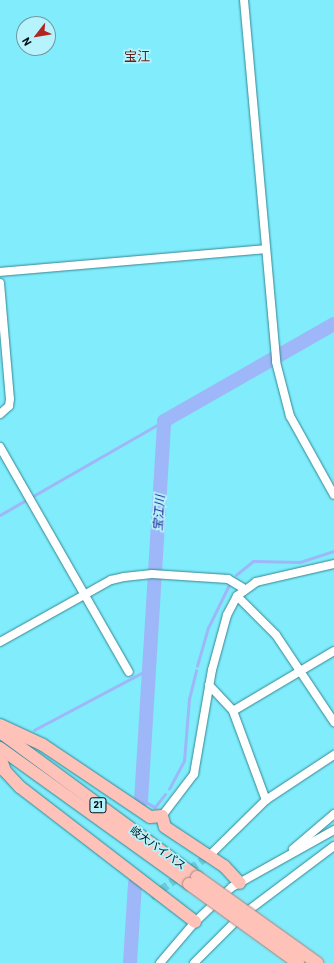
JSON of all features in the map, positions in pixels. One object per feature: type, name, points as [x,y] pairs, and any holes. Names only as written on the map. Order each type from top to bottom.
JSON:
[{"type":"highway","points":[[0,725],[43,745],[150,817],[162,816],[165,827],[224,866],[240,884]]},
{"type":"highway","name":"岐大バイパス","points":[[0,732],[193,880],[298,963]]},
{"type":"highway","name":"岐大バイパス","points":[[0,748],[317,963]]},
{"type":"highway","points":[[0,757],[5,771],[20,787],[195,922]]},
{"type":"street","points":[[244,0],[275,358],[290,416],[334,495]]},
{"type":"street","points":[[0,272],[266,248]]},
{"type":"street","points":[[0,283],[10,399],[10,406],[0,414]]},
{"type":"street","points":[[0,447],[129,672]]},
{"type":"street","points":[[162,816],[194,774],[209,685],[227,615],[237,596],[243,588],[268,578],[334,564]]},
{"type":"street","points":[[0,642],[111,580],[155,574],[228,579],[243,588]]},
{"type":"street","points":[[237,596],[276,635],[303,670],[334,722]]},
{"type":"street","points":[[233,711],[334,651]]},
{"type":"street","points":[[209,685],[233,711],[266,800]]},
{"type":"street","points":[[213,852],[266,800],[334,755]]},
{"type":"street","points":[[286,857],[334,814]]},
{"type":"street","points":[[160,963],[195,922],[240,884],[334,830]]},
{"type":"street","points":[[194,963],[241,916],[334,846]]},
{"type":"waterway","name":"宝江川","points":[[141,801],[164,421],[334,324]]},
{"type":"waterway","points":[[0,515],[164,421]]},
{"type":"waterway","points":[[236,575],[253,561],[300,562],[334,551]]},
{"type":"waterway","points":[[197,666],[208,628],[229,585]]},
{"type":"waterway","points":[[34,730],[149,669]]},
{"type":"waterway","points":[[169,789],[184,761],[189,699],[196,671]]},
{"type":"waterway","points":[[141,799],[155,807],[165,794]]},
{"type":"waterway","points":[[130,963],[135,883]]},
{"type":"tunnel","points":[[151,897],[211,854]]},
{"type":"district","name":"宝江","points":[[137,56]]}]
